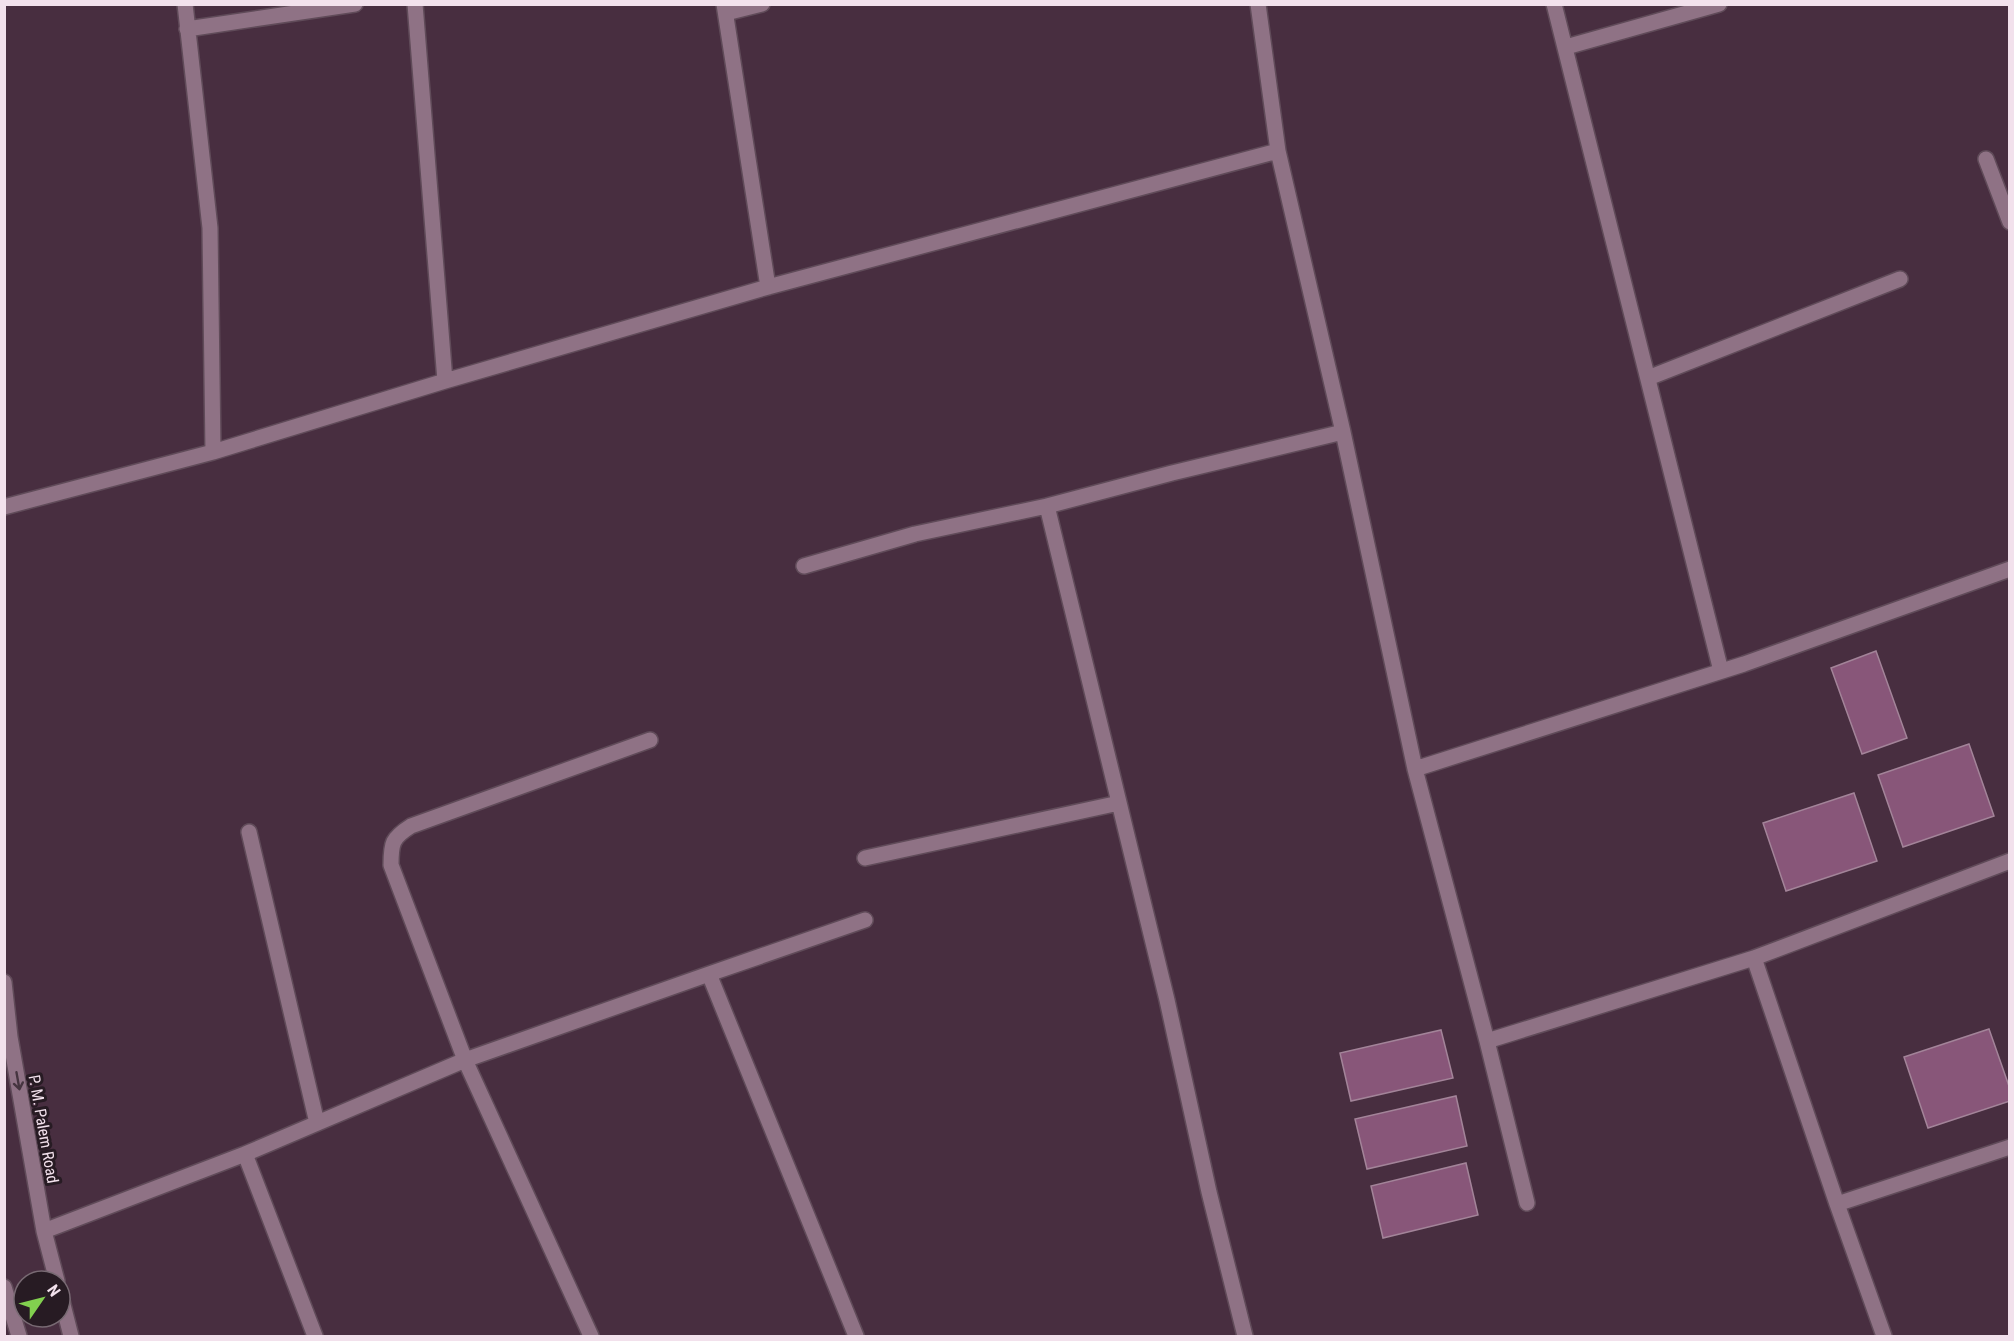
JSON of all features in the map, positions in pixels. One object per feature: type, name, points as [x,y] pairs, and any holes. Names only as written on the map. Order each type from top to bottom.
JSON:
[{"type":"street","points":[[185,4],[210,228],[213,452]]},
{"type":"street","points":[[187,29],[355,4]]},
{"type":"street","points":[[415,4],[444,381]]},
{"type":"street","points":[[762,4],[725,9],[768,287]]},
{"type":"street","points":[[1257,4],[1278,151],[1343,432],[1415,769],[1527,1203]]},
{"type":"street","points":[[1554,4],[1720,671]]},
{"type":"street","points":[[1566,47],[1719,4]]},
{"type":"street","points":[[4,507],[213,452],[444,381],[768,287],[1278,151]]},
{"type":"street","points":[[1986,159],[2010,222]]},
{"type":"street","points":[[1648,378],[1900,279]]},
{"type":"street","points":[[804,566],[915,534],[1047,506],[1343,432]]},
{"type":"street","points":[[1047,506],[1245,1336]]},
{"type":"street","points":[[1415,769],[1720,671],[2010,568]]},
{"type":"street","points":[[591,1336],[465,1060],[391,865],[391,845],[399,834],[411,826],[650,740]]},
{"type":"street","points":[[865,858],[1119,803]]},
{"type":"street","points":[[249,832],[317,1123]]},
{"type":"street","points":[[1487,1041],[1754,958],[2010,861]]},
{"type":"street","points":[[44,1231],[245,1154],[465,1060],[865,920]]},
{"type":"street","points":[[1754,958],[1884,1336]]},
{"type":"street","points":[[709,974],[856,1336]]},
{"type":"street","name":"P. M. Palem Road","points":[[4,982],[10,1037],[44,1231],[54,1269]]},
{"type":"street","points":[[1837,1204],[2010,1147]]},
{"type":"street","points":[[245,1154],[315,1336]]},
{"type":"street","points":[[4,1287],[20,1336]]},
{"type":"building","points":[[1876,651],[1907,738],[1862,754],[1831,668]]},
{"type":"building","points":[[1969,744],[1994,816],[1903,847],[1878,775]]},
{"type":"building","points":[[1854,793],[1877,861],[1786,891],[1763,823]]},
{"type":"building","points":[[1989,1029],[2010,1089],[2010,1101],[1928,1128],[1904,1057]]},
{"type":"building","points":[[1441,1030],[1453,1078],[1351,1101],[1340,1053]]},
{"type":"building","points":[[1456,1096],[1467,1146],[1367,1169],[1355,1119]]},
{"type":"building","points":[[1466,1163],[1478,1215],[1383,1238],[1371,1186]]}]
